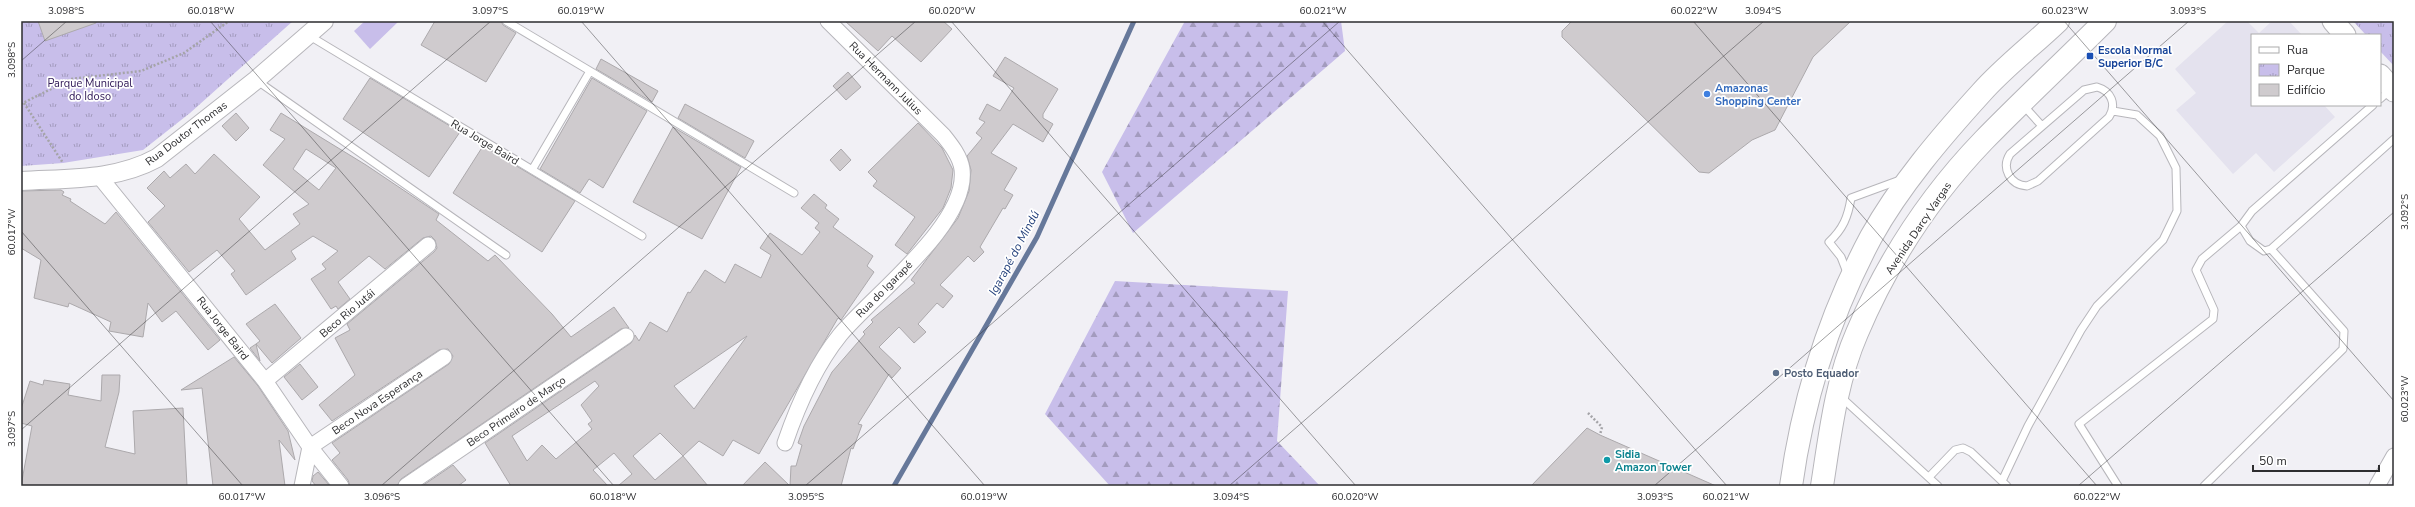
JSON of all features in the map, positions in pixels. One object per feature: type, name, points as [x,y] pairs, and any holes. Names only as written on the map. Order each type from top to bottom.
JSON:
[{"type":"main road","points":[[1791,486],[1808,405],[1826,337],[1850,280],[1872,236],[1912,175],[1982,92],[2058,21]]},
{"type":"main road","name":"Avenida Darcy Vargas","points":[[1822,486],[1837,395],[1856,334],[1891,262],[1937,195],[1984,141],[2105,21]]},
{"type":"main road","points":[[2333,21],[2344,34]]},
{"type":"street","name":"Rua Doutor Thomas","points":[[21,181],[99,176],[124,172],[157,158],[256,80],[324,21]]},
{"type":"street","name":"Rua Hermann Julius","points":[[828,21],[943,135]]},
{"type":"street","name":"Rua do Igarapé","points":[[785,443],[793,417],[815,372],[839,336],[858,314],[935,236],[955,204],[962,170],[956,152],[943,135]]},
{"type":"street","name":"Rua Jorge Baird","points":[[99,176],[265,382],[310,447],[341,486]]},
{"type":"street","name":"Beco Rio Jutái","points":[[265,382],[428,245]]},
{"type":"street","name":"Beco Primeiro de Março","points":[[406,486],[626,336]]},
{"type":"street","name":"Beco Nova Esperança","points":[[310,447],[444,356]]},
{"type":"street","points":[[302,486],[310,447]]},
{"type":"street","points":[[2377,486],[2394,456]]},
{"type":"lane","points":[[506,21],[794,193]]},
{"type":"lane","name":"Rua Jorge Baird","points":[[308,35],[642,236]]},
{"type":"lane","points":[[532,170],[590,71]]},
{"type":"lane","points":[[256,80],[506,255]]},
{"type":"lane","points":[[2090,88],[2104,89],[2112,99],[2113,111],[2109,117],[2038,181],[2026,186],[2020,186],[2015,183],[2007,172],[2007,159],[2042,126],[2084,90],[2090,88]]},
{"type":"lane","points":[[2022,103],[2042,126]]},
{"type":"lane","points":[[2118,486],[2079,424],[2213,319],[2214,310],[2196,270],[2202,259],[2241,226],[2252,211],[2372,106]]},
{"type":"lane","points":[[1929,477],[1955,450],[1963,448],[1971,452],[2004,484],[2028,426],[2081,330],[2097,306],[2163,240],[2177,211],[2176,168],[2160,136],[2137,115],[2113,111]]},
{"type":"lane","points":[[2241,226],[2250,241],[2259,248],[2264,251],[2271,249],[2394,140]]},
{"type":"lane","points":[[1850,280],[1841,257],[1829,242],[1838,233],[1848,218],[1851,198],[1912,175]]},
{"type":"lane","points":[[2204,486],[2343,349],[2344,331],[2271,249]]},
{"type":"lane","points":[[1837,395],[1938,486]]},
{"type":"path","points":[[72,178],[23,104],[71,79],[141,71],[184,52],[229,21]]},
{"type":"path","points":[[1588,412],[1602,428],[1600,435]]},
{"type":"shaded area","points":[[2228,21],[2247,21],[2259,33],[2272,21],[2289,21],[2301,34],[2251,34],[2251,106],[2325,106],[2335,117],[2274,172],[2256,153],[2233,174],[2176,110],[2196,93],[2175,69]]},
{"type":"green space","name":"Parque Municipal do Idoso","points":[[21,21],[293,21],[190,113],[143,150],[63,163],[21,166]]},
{"type":"green space","points":[[365,21],[399,21],[370,49],[354,31]]},
{"type":"green space","points":[[1185,21],[1341,21],[1345,51],[1133,233],[1102,172]]},
{"type":"green space","points":[[2353,21],[2394,21],[2394,66],[2381,52],[2381,34],[2365,34]]},
{"type":"green space","points":[[1115,281],[1288,291],[1277,441],[1320,486],[1110,486],[1045,414]]},
{"type":"building","points":[[38,21],[96,21],[96,23],[45,41]]},
{"type":"building","points":[[435,21],[501,21],[503,25],[516,33],[486,82],[421,45]]},
{"type":"building","points":[[845,21],[943,21],[952,29],[921,62],[892,36],[878,51]]},
{"type":"building","name":"Amazonas Shopping Center","points":[[1572,21],[1851,21],[1813,57],[1775,130],[1752,140],[1709,173],[1699,172],[1562,37],[1562,31]]},
{"type":"building","points":[[1005,57],[1058,89],[1043,114],[1043,118],[1053,124],[1043,142],[1013,124],[991,153],[1017,168],[1004,190],[1013,195],[1005,209],[1003,208],[980,247],[984,252],[974,262],[968,256],[940,285],[953,296],[943,308],[937,303],[918,324],[926,332],[914,343],[899,327],[879,347],[901,368],[892,378],[889,374],[858,424],[862,425],[853,449],[851,448],[841,486],[790,486],[791,466],[796,466],[802,445],[798,443],[804,426],[832,372],[865,334],[863,332],[873,322],[871,320],[915,283],[911,280],[958,218],[969,191],[971,170],[967,156],[982,138],[976,133],[985,122],[979,119],[987,104],[1000,111],[1014,88],[993,76]]},
{"type":"building","points":[[601,59],[658,91],[652,102],[596,69]]},
{"type":"building","points":[[848,72],[861,87],[846,100],[833,86]]},
{"type":"building","points":[[370,78],[460,132],[429,177],[343,119]]},
{"type":"building","points":[[592,78],[647,111],[603,188],[589,179],[580,193],[540,169]]},
{"type":"building","points":[[685,104],[754,141],[745,158],[678,118]]},
{"type":"building","points":[[236,113],[249,128],[236,141],[222,126]]},
{"type":"building","points":[[281,113],[366,165],[439,214],[436,220],[488,261],[495,255],[552,314],[571,337],[614,307],[629,328],[621,329],[401,479],[397,486],[350,486],[348,480],[332,460],[340,453],[332,443],[449,364],[453,356],[448,349],[439,350],[332,421],[319,405],[355,375],[335,338],[350,330],[347,324],[434,252],[437,248],[435,240],[431,236],[423,238],[385,269],[369,256],[338,282],[350,299],[338,309],[336,306],[331,309],[311,279],[326,269],[322,264],[338,251],[313,236],[291,251],[296,259],[246,295],[231,274],[235,271],[217,250],[189,272],[148,222],[165,206],[147,188],[164,171],[170,178],[186,164],[195,174],[214,154],[260,197],[239,219],[265,250],[300,224],[293,214],[309,204],[263,165],[285,139],[270,130]],"holes":[[[306,149],[336,168],[319,190],[293,169]]]},
{"type":"building","points":[[918,123],[942,148],[953,170],[951,188],[943,208],[907,254],[895,245],[915,217],[873,186],[877,181],[868,172]]},
{"type":"building","points":[[673,127],[741,167],[702,239],[633,202]]},
{"type":"building","points":[[483,146],[575,201],[542,252],[453,193]]},
{"type":"building","points":[[841,149],[851,160],[840,171],[830,160]]},
{"type":"building","points":[[61,190],[64,192],[62,195],[71,199],[70,201],[105,224],[116,212],[220,340],[208,350],[176,311],[162,322],[148,303],[143,337],[109,331],[111,322],[69,303],[68,307],[34,298],[41,260],[21,248],[21,191]]},
{"type":"building","points":[[814,194],[827,205],[825,208],[839,219],[833,227],[873,256],[867,266],[874,272],[841,320],[838,318],[759,454],[733,440],[723,456],[699,441],[683,456],[708,486],[618,486],[632,474],[614,453],[593,470],[608,486],[511,486],[485,443],[631,343],[635,335],[639,341],[650,322],[667,332],[688,292],[690,293],[705,270],[725,283],[735,264],[761,278],[771,255],[760,248],[770,233],[802,255],[820,232],[815,228],[819,223],[801,208]],"holes":[[[747,336],[694,409],[674,386]],[[595,381],[599,386],[581,405],[592,421],[588,424],[592,429],[556,459],[542,445],[527,461],[512,436]],[[660,433],[683,456],[655,480],[633,456]]]},
{"type":"building","points":[[275,304],[301,338],[272,363],[256,344],[260,341],[246,324]]},
{"type":"building","points":[[256,344],[260,361],[250,348]]},
{"type":"building","points":[[234,357],[258,386],[288,431],[295,460],[279,440],[285,486],[213,486],[202,388],[181,390]]},
{"type":"building","points":[[300,364],[318,387],[302,400],[284,377]]},
{"type":"building","points":[[102,375],[120,375],[119,392],[105,447],[135,454],[133,411],[183,408],[187,486],[21,486],[32,426],[21,423],[21,409],[30,381],[43,385],[44,380],[70,384],[68,395],[101,401]]},
{"type":"building","name":"Sidia Amazon Tower","points":[[1587,428],[1600,435],[1716,486],[1531,486]]},
{"type":"building","points":[[765,462],[790,486],[742,486]]},
{"type":"building","points":[[453,465],[466,480],[458,486],[422,486]]},
{"type":"building","points":[[318,472],[330,486],[316,486],[312,481],[313,476]]},
{"type":"waterway","name":"Igarapé do Mindú","points":[[894,486],[1037,237],[1134,21]]},
{"type":"place","name":"Escola Normal Superior B/C","points":[[2090,56]]},
{"type":"place","name":"Amazonas Shopping Center","points":[[1707,94]]},
{"type":"place","name":"Posto Equador","points":[[1776,373]]},
{"type":"place","name":"Sidia Amazon Tower","points":[[1607,460]]}]
